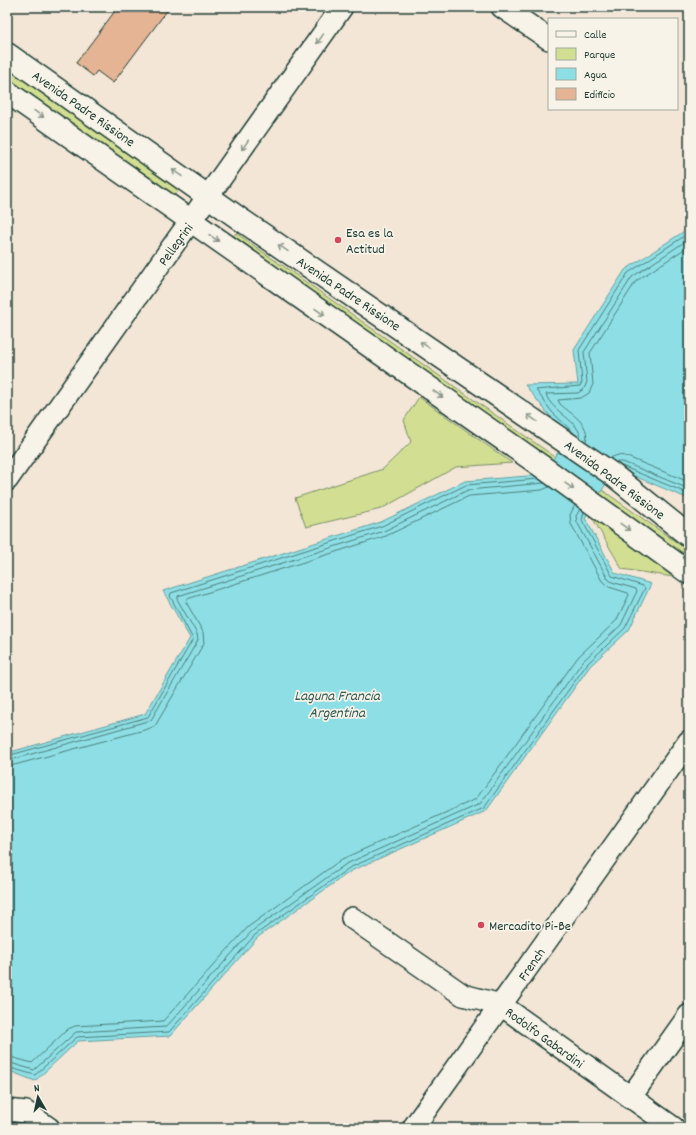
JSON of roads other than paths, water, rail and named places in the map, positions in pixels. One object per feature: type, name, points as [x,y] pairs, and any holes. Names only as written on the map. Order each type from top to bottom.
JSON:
[{"type":"main road","name":"Avenida Padre Rissione","points":[[7,54],[247,223],[564,440],[612,474],[689,536]]},
{"type":"main road","points":[[7,92],[544,468],[689,572]]},
{"type":"street","name":"Pellegrini","points":[[7,480],[210,196],[342,7]]},
{"type":"street","points":[[502,7],[548,38]]},
{"type":"street","name":"French","points":[[413,1128],[689,741]]},
{"type":"street","name":"Rodolfo Gabardini","points":[[352,918],[463,995],[501,1005],[674,1128]]},
{"type":"street","points":[[630,1098],[689,1015]]},
{"type":"street","points":[[7,1110],[26,1112],[49,1128]]},
{"type":"water","name":"Laguna Francia Argentina","points":[[689,228],[689,499],[620,470],[612,474],[585,518],[615,573],[651,584],[629,630],[590,666],[486,811],[351,871],[258,937],[170,1036],[78,1041],[35,1081],[7,1070],[7,753],[145,714],[190,638],[163,591],[381,522],[465,481],[540,475],[572,435],[549,415],[525,385],[578,384],[574,350],[625,270]]},
{"type":"place","name":"Esa es la Actitud","points":[[338,240]]},
{"type":"place","name":"Mercadito Pi-Be","points":[[481,925]]}]
